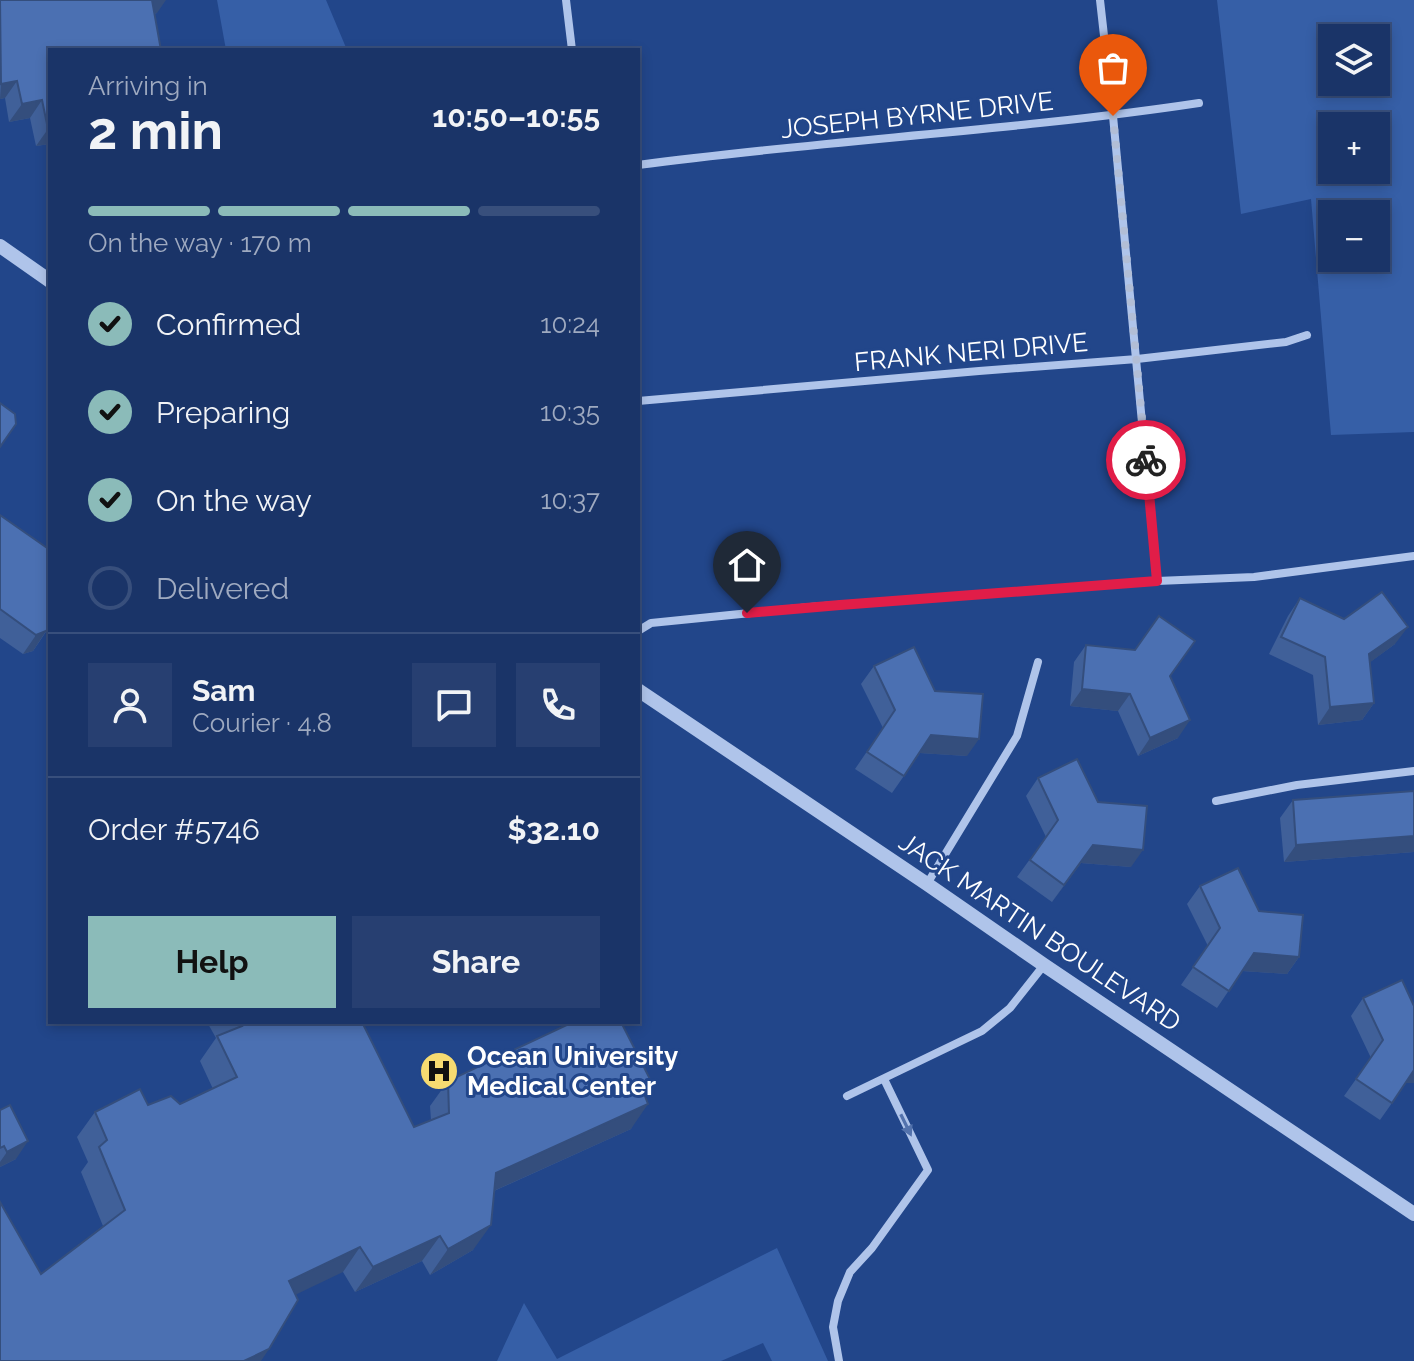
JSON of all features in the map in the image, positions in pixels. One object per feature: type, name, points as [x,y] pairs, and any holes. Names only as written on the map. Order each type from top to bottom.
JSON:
[{"type":"street","points":[[566,0],[572,48]]},
{"type":"street","points":[[1100,0],[1157,581]]},
{"type":"street","name":"JOSEPH BYRNE DRIVE","points":[[640,165],[726,153],[1113,116],[1199,103]]},
{"type":"street","points":[[0,246],[48,280]]},
{"type":"street","name":"FRANK NERI DRIVE","points":[[640,401],[1137,359],[1286,342],[1307,335]]},
{"type":"street","points":[[640,630],[651,623],[810,607],[1157,581],[1254,577],[1414,556]]},
{"type":"street","points":[[927,884],[1017,736],[1038,662]]},
{"type":"street","name":"JACK MARTIN BOULEVARD","points":[[640,691],[1414,1214]]},
{"type":"street","points":[[1216,801],[1297,785],[1414,771]]},
{"type":"street","points":[[847,1096],[982,1031],[1010,1008],[1044,965]]},
{"type":"street","points":[[839,1361],[833,1327],[838,1301],[850,1272],[872,1248],[928,1170],[884,1079]]},
{"type":"shaded area","points":[[217,0],[326,0],[346,48],[226,48]]},
{"type":"shaded area","points":[[1217,0],[1414,0],[1414,432],[1331,435],[1311,199],[1241,214]]},
{"type":"shaded area","points":[[777,1248],[828,1361],[772,1361],[763,1343],[721,1361],[497,1361],[524,1303],[557,1359]]},
{"type":"building","points":[[0,0],[152,0],[161,48],[48,48],[48,129],[42,100],[22,104],[17,81],[1,84]]},
{"type":"building","points":[[0,403],[15,414],[16,424],[0,447]]},
{"type":"building","points":[[0,515],[48,549],[48,628],[36,635],[0,609]]},
{"type":"building","points":[[1382,592],[1408,627],[1369,654],[1374,703],[1330,707],[1325,657],[1281,637],[1300,598],[1344,619]]},
{"type":"building","points":[[1159,616],[1195,641],[1170,676],[1190,720],[1150,738],[1130,694],[1082,689],[1086,645],[1135,650]]},
{"type":"building","points":[[914,647],[935,691],[983,694],[979,739],[931,735],[904,776],[867,752],[895,710],[874,666]]},
{"type":"building","points":[[1077,759],[1098,802],[1147,806],[1143,850],[1093,845],[1064,885],[1030,860],[1058,820],[1038,778]]},
{"type":"building","points":[[1414,791],[1414,836],[1296,845],[1293,800]]},
{"type":"building","points":[[1238,868],[1259,911],[1303,915],[1299,957],[1254,953],[1229,991],[1193,967],[1220,928],[1200,886]]},
{"type":"building","points":[[1402,980],[1414,1006],[1414,1070],[1392,1103],[1356,1079],[1383,1040],[1363,998]]},
{"type":"building","name":"Ocean University Medical Center","points":[[240,1024],[363,1024],[414,1127],[449,1113],[448,1081],[569,1024],[622,1024],[653,1085],[643,1091],[648,1104],[496,1173],[491,1225],[448,1249],[440,1236],[373,1267],[360,1247],[289,1281],[298,1300],[269,1349],[244,1361],[0,1361],[0,1202],[41,1274],[125,1210],[99,1147],[107,1140],[95,1112],[140,1089],[148,1105],[171,1096],[180,1104],[237,1077],[217,1036],[242,1026]]},
{"type":"building","points":[[10,1105],[28,1141],[7,1152],[4,1146],[0,1148],[0,1110]]},
{"type":"way so far","points":[[1113,116],[1146,460]]},
{"type":"place","name":"Ocean University Medical Center","points":[[439,1071]]},
{"type":"route","points":[[747,613],[1157,581],[1146,460]]}]
